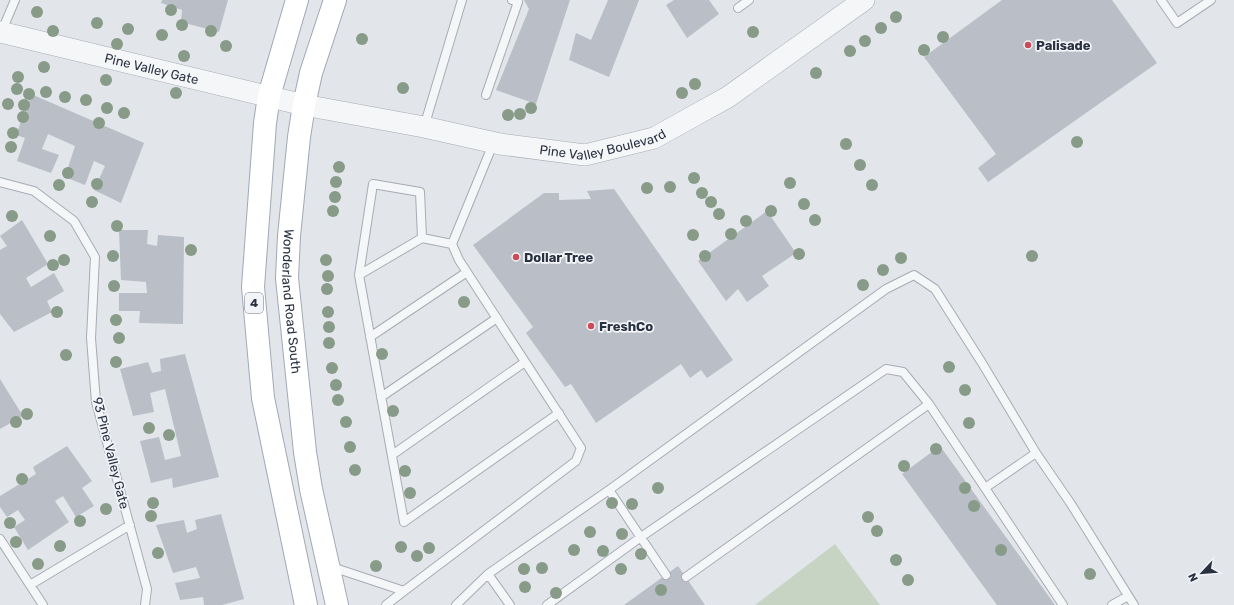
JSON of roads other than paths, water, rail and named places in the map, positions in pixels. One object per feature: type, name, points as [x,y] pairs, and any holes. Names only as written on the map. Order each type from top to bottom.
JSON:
[{"type":"main road","name":"4","points":[[297,0],[270,96],[265,123],[253,287],[262,398],[306,605]]},
{"type":"main road","name":"Wonderland Road South","points":[[335,0],[311,73],[304,105],[299,137],[286,278],[305,452],[337,605]]},
{"type":"street","name":"Pine Valley Boulevard","points":[[304,105],[424,127],[493,143],[585,155],[654,138],[728,97],[864,0]]},
{"type":"street","name":"Pine Valley Gate","points":[[0,34],[304,105]]},
{"type":"lane","points":[[0,34],[15,0]]},
{"type":"lane","points":[[424,127],[462,0]]},
{"type":"lane","points":[[486,95],[518,2],[512,0]]},
{"type":"lane","points":[[738,8],[749,0]]},
{"type":"lane","points":[[1161,0],[1177,23],[1211,0]]},
{"type":"lane","points":[[386,605],[576,461],[581,448],[459,260],[452,244],[493,143]]},
{"type":"lane","name":"93 Pine Valley Gate","points":[[0,182],[34,191],[74,221],[95,257],[91,338],[96,402],[147,589],[145,605]]},
{"type":"lane","points":[[422,238],[420,192],[373,184],[359,275],[404,522],[559,413]]},
{"type":"lane","points":[[359,275],[422,238],[452,244]]},
{"type":"lane","points":[[370,336],[467,272]]},
{"type":"lane","points":[[456,605],[488,574],[609,490],[886,289],[914,275],[936,289],[1036,453],[1071,504],[1134,605]]},
{"type":"lane","points":[[381,396],[497,318]]},
{"type":"lane","points":[[392,455],[525,362]]},
{"type":"lane","points":[[547,605],[641,537],[886,369],[903,372],[929,404],[1063,605]]},
{"type":"lane","points":[[686,578],[929,404]]},
{"type":"lane","points":[[985,488],[1036,453]]},
{"type":"lane","points":[[609,490],[666,575]]},
{"type":"lane","points":[[30,585],[130,525]]},
{"type":"lane","points":[[0,539],[43,605]]},
{"type":"lane","points":[[328,566],[404,591]]},
{"type":"lane","points":[[488,574],[510,605]]},
{"type":"lane","points":[[1112,605],[1128,596]]},
{"type":"place","name":"Palisade","points":[[1028,45]]},
{"type":"place","name":"Dollar Tree","points":[[516,257]]},
{"type":"place","name":"FreshCo","points":[[591,326]]}]
